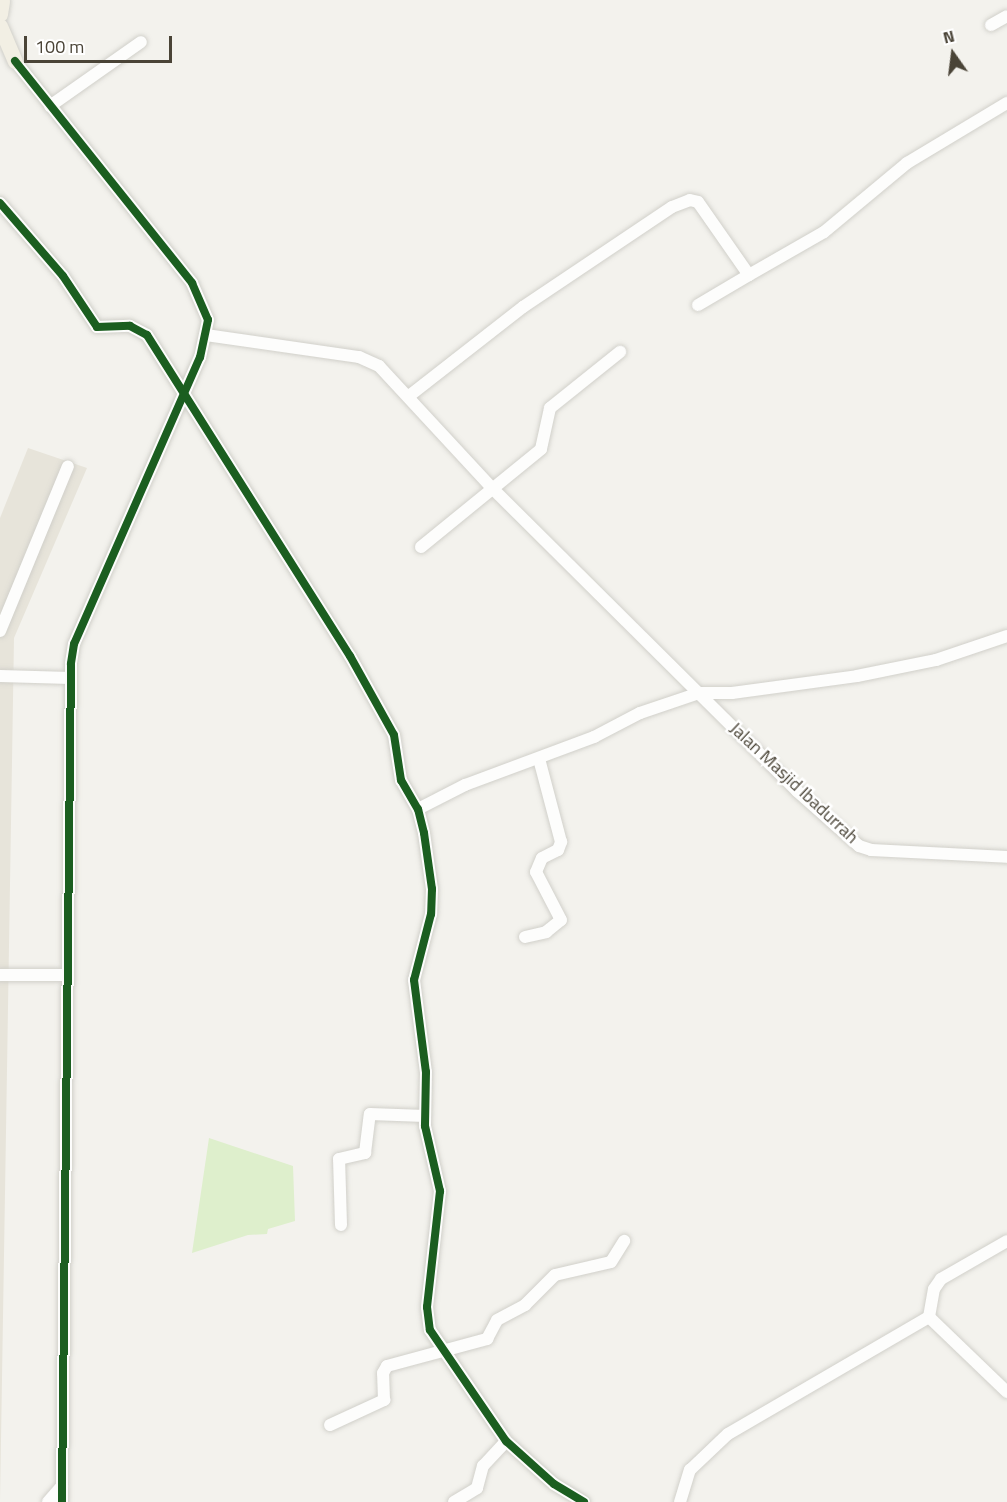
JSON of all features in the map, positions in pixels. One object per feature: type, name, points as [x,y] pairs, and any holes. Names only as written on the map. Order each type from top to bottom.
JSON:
[{"type":"main road","points":[[0,14],[1,1]]},
{"type":"main road","points":[[0,26],[15,61]]},
{"type":"main road","points":[[0,46],[15,61]]},
{"type":"street","points":[[991,25],[1007,16]]},
{"type":"street","points":[[50,106],[141,42]]},
{"type":"street","points":[[15,61],[196,289],[205,306],[206,335],[184,396],[74,644],[70,678],[62,1502]]},
{"type":"street","points":[[698,305],[824,232],[907,163],[1007,103]]},
{"type":"street","points":[[206,335],[370,360],[409,396],[523,307],[681,203],[698,202],[706,209],[749,275]]},
{"type":"street","points":[[0,203],[63,276],[97,327],[130,326],[147,335],[380,705],[394,735],[401,780],[418,809],[432,897],[414,980],[426,1072],[425,1116],[440,1191],[428,1319],[442,1350],[462,1372],[506,1441],[554,1484],[584,1502]]},
{"type":"street","points":[[421,548],[541,449],[550,408],[620,352]]},
{"type":"street","name":"Jalan Masjid Ibadurrah","points":[[409,396],[493,489],[797,791],[859,846],[872,850],[1007,857]]},
{"type":"street","points":[[0,631],[68,466]]},
{"type":"street","points":[[418,809],[465,785],[539,759],[639,712],[699,693],[732,693],[857,676],[936,660],[1007,636]]},
{"type":"street","points":[[0,676],[70,678]]},
{"type":"street","points":[[525,937],[546,932],[561,920],[536,872],[542,858],[558,850],[561,842],[539,759]]},
{"type":"street","points":[[0,975],[67,975]]},
{"type":"street","points":[[341,1225],[339,1159],[365,1153],[370,1114],[425,1116]]},
{"type":"street","points":[[330,1425],[384,1400],[382,1373],[387,1366],[487,1339],[497,1320],[525,1305],[555,1275],[611,1262],[624,1241]]},
{"type":"street","points":[[930,1317],[934,1289],[941,1279],[1007,1241]]},
{"type":"street","points":[[930,1317],[1007,1392]]},
{"type":"street","points":[[680,1502],[690,1470],[728,1434],[930,1317]]},
{"type":"street","points":[[454,1502],[477,1488],[483,1466],[506,1441]]},
{"type":"street","points":[[48,1502],[62,1486]]},
{"type":"shaded area","points":[[28,448],[87,468],[14,638],[0,1502],[0,518]]},
{"type":"green space","points":[[209,1138],[293,1166],[295,1221],[268,1229],[267,1234],[248,1235],[192,1253]]},
{"type":"cycle path","points":[[15,61],[192,283],[208,320],[200,357],[74,644],[71,664],[62,1502]]},
{"type":"cycle path","points":[[0,203],[63,276],[97,327],[130,326],[147,335],[350,656],[394,735],[401,780],[418,809],[424,833],[432,889],[431,914],[414,980],[426,1072],[425,1126],[440,1191],[427,1307],[430,1330],[506,1441],[554,1484],[584,1502]]}]
